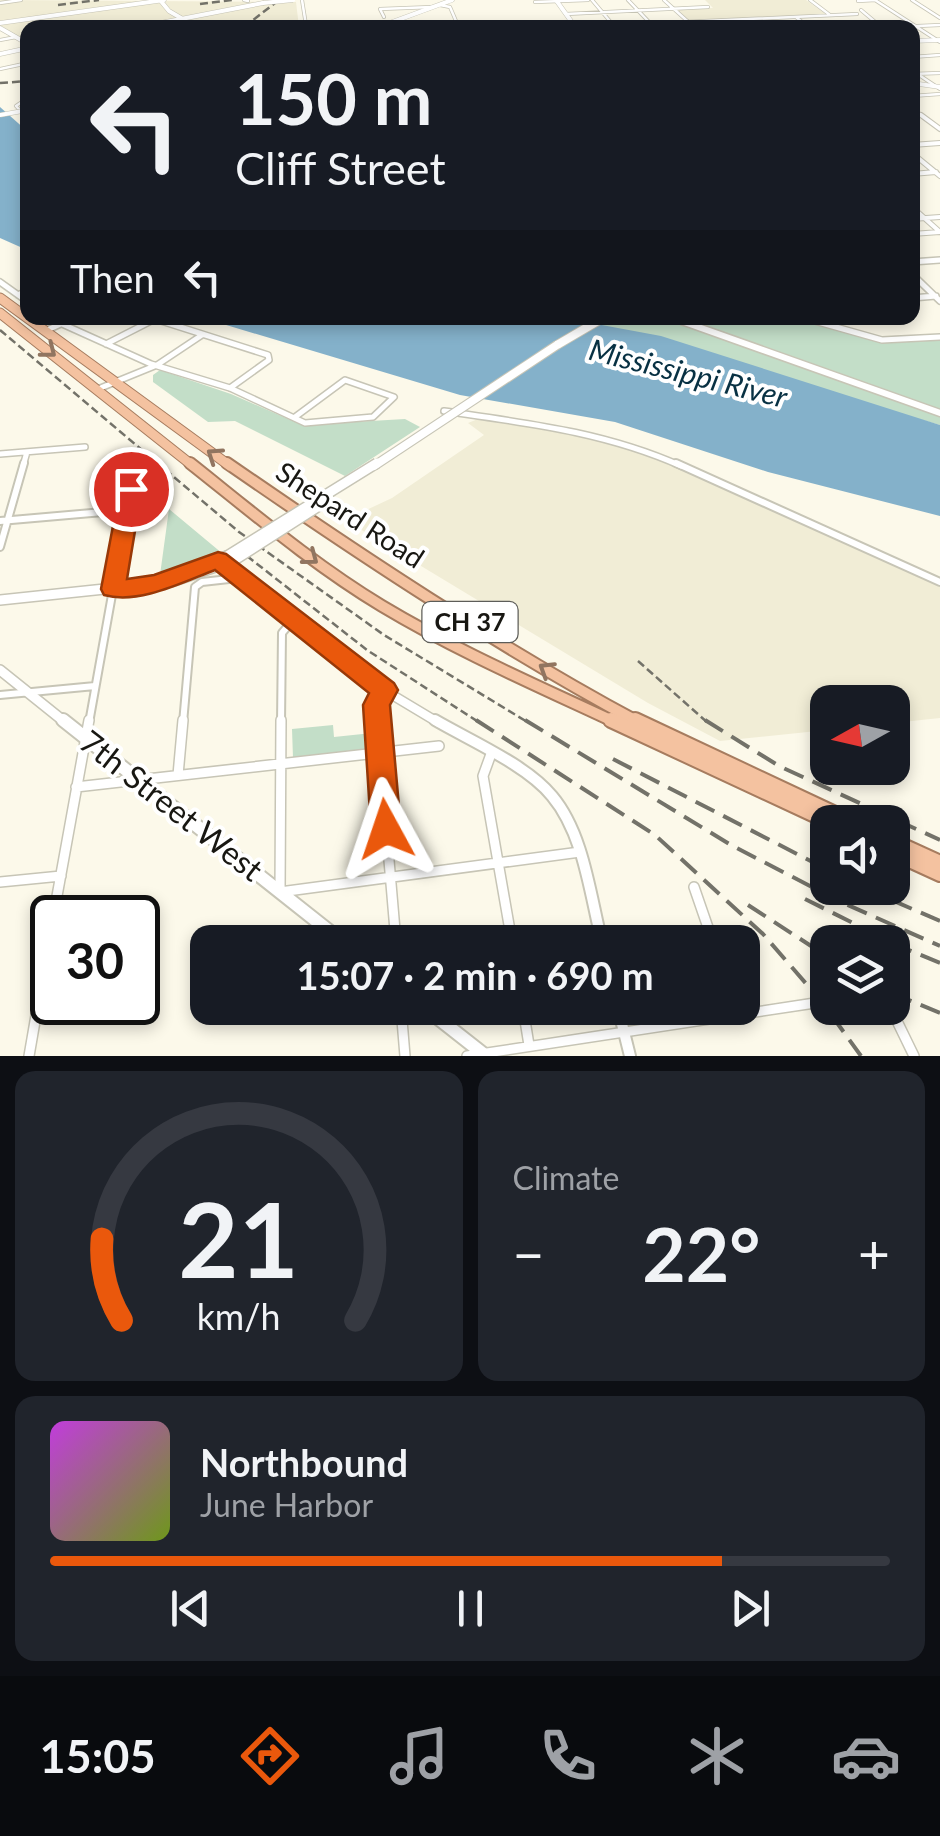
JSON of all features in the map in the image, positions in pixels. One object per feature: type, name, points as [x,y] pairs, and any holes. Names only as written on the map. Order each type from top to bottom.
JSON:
[{"type":"highway","name":"Shepard Road","points":[[0,313],[318,564],[400,617],[478,658],[810,813]]},
{"type":"highway","name":"Shepard Road","points":[[36,325],[336,537],[582,692],[815,805]]},
{"type":"highway","points":[[910,849],[940,863]]},
{"type":"highway","points":[[910,860],[940,874]]},
{"type":"main road","points":[[158,0],[179,19]]},
{"type":"main road","points":[[174,20],[298,0]]},
{"type":"main road","points":[[395,20],[414,10],[452,0]]},
{"type":"main road","points":[[0,600],[187,579],[271,540],[349,482],[589,325]]},
{"type":"main road","name":"7th Street West","points":[[0,670],[322,925]]},
{"type":"main road","points":[[445,1025],[479,1055]]},
{"type":"street","points":[[0,3],[21,0]]},
{"type":"street","points":[[32,20],[158,0]]},
{"type":"street","points":[[410,0],[418,20]]},
{"type":"street","points":[[535,2],[590,0],[609,20]]},
{"type":"street","points":[[628,0],[647,20]]},
{"type":"street","points":[[664,0],[685,20]]},
{"type":"street","points":[[566,14],[708,7],[701,0]]},
{"type":"street","points":[[858,1],[876,0],[905,20]]},
{"type":"street","points":[[912,0],[940,18]]},
{"type":"street","points":[[556,1],[571,20]]},
{"type":"street","points":[[812,2],[831,2]]},
{"type":"street","points":[[812,2],[832,15]]},
{"type":"street","points":[[437,6],[450,7],[456,20]]},
{"type":"street","points":[[384,17],[380,9],[414,10]]},
{"type":"street","points":[[724,20],[859,12],[871,20]]},
{"type":"street","points":[[796,17],[800,20]]},
{"type":"street","points":[[0,25],[20,41]]},
{"type":"street","points":[[0,39],[15,36]]},
{"type":"street","points":[[920,114],[940,129]]},
{"type":"street","points":[[926,118],[940,118]]},
{"type":"street","points":[[920,214],[940,232]]},
{"type":"street","points":[[920,218],[940,217]]},
{"type":"street","points":[[920,281],[939,298]]},
{"type":"street","points":[[0,282],[18,295]]},
{"type":"street","points":[[2,299],[18,295]]},
{"type":"street","points":[[44,331],[60,325],[157,365],[230,388],[308,423],[373,417],[394,397],[344,380],[295,417]]},
{"type":"street","points":[[105,344],[143,325]]},
{"type":"street","points":[[174,325],[270,357],[230,388]]},
{"type":"street","points":[[693,325],[940,413]]},
{"type":"street","points":[[829,325],[882,340],[940,337]]},
{"type":"street","points":[[98,389],[157,365],[203,334]]},
{"type":"street","points":[[444,411],[589,433],[635,445],[940,582]]},
{"type":"street","points":[[0,454],[85,447]]},
{"type":"street","points":[[0,547],[4,521],[27,452]]},
{"type":"street","points":[[57,895],[131,489]]},
{"type":"street","points":[[4,521],[126,510]]},
{"type":"street","points":[[225,561],[238,578],[384,690],[552,796],[570,824],[580,852],[598,925]]},
{"type":"street","points":[[178,775],[198,584],[238,578]]},
{"type":"street","points":[[293,620],[282,633],[280,892],[580,852]]},
{"type":"street","points":[[0,695],[95,686]]},
{"type":"street","points":[[384,690],[376,701],[394,925]]},
{"type":"street","points":[[76,788],[439,746]]},
{"type":"street","points":[[490,754],[482,771],[509,925]]},
{"type":"street","points":[[0,882],[60,876]]},
{"type":"street","points":[[694,887],[706,925]]},
{"type":"street","points":[[760,1009],[810,1004]]},
{"type":"street","points":[[29,1056],[34,1025]]},
{"type":"street","points":[[402,1025],[405,1056]]},
{"type":"street","points":[[526,1025],[529,1045]]},
{"type":"street","points":[[622,1025],[630,1056]]},
{"type":"street","points":[[479,1055],[663,1025]]},
{"type":"street","points":[[898,1025],[914,1056]]},
{"type":"shaded area","points":[[0,0],[296,2],[298,20],[20,20],[20,38],[0,25]]},
{"type":"shaded area","points":[[705,0],[806,0],[827,15],[688,20],[677,9],[713,8]]},
{"type":"shaded area","points":[[478,419],[570,432],[668,459],[940,586],[940,718],[910,721],[910,685],[810,685],[810,732],[720,741],[648,703],[345,520],[392,498],[484,435],[468,423]]},
{"type":"green space","points":[[589,325],[826,325],[886,343],[940,338],[940,425]]},
{"type":"green space","points":[[160,370],[231,394],[302,425],[405,419],[420,427],[345,476],[235,421],[208,422],[153,382],[153,375]]},
{"type":"green space","points":[[169,509],[223,554],[160,575]]},
{"type":"green space","points":[[333,725],[334,737],[372,733],[374,748],[293,758],[292,729]]},
{"type":"water","points":[[0,107],[20,125],[20,247],[0,238]]},
{"type":"water","name":"Mississippi River","points":[[226,325],[602,325],[661,336],[940,425],[940,516],[768,472],[615,422],[460,395]]},
{"type":"railway","points":[[58,5],[99,0]]},
{"type":"railway","points":[[200,4],[232,0]]},
{"type":"railway","points":[[253,20],[279,0]]},
{"type":"railway","points":[[0,83],[20,82]]},
{"type":"railway","points":[[0,330],[239,532],[384,635],[529,723]]},
{"type":"railway","points":[[247,556],[367,650],[480,723]]},
{"type":"railway","points":[[638,661],[708,723]]},
{"type":"railway","points":[[476,720],[655,835],[763,934],[822,1002],[861,1056]]},
{"type":"railway","points":[[525,720],[731,845],[841,902],[940,946]]},
{"type":"railway","points":[[705,720],[779,766],[940,840]]},
{"type":"railway","points":[[613,759],[810,861]]},
{"type":"railway","points":[[805,899],[857,925]]},
{"type":"railway","points":[[748,905],[810,945]]},
{"type":"railway","points":[[903,905],[940,921]]},
{"type":"railway","points":[[910,950],[940,963]]},
{"type":"railway","points":[[910,1000],[940,1013]]},
{"type":"route","points":[[131,489],[113,589],[157,582],[218,560],[384,690],[376,705],[386,829]]}]
